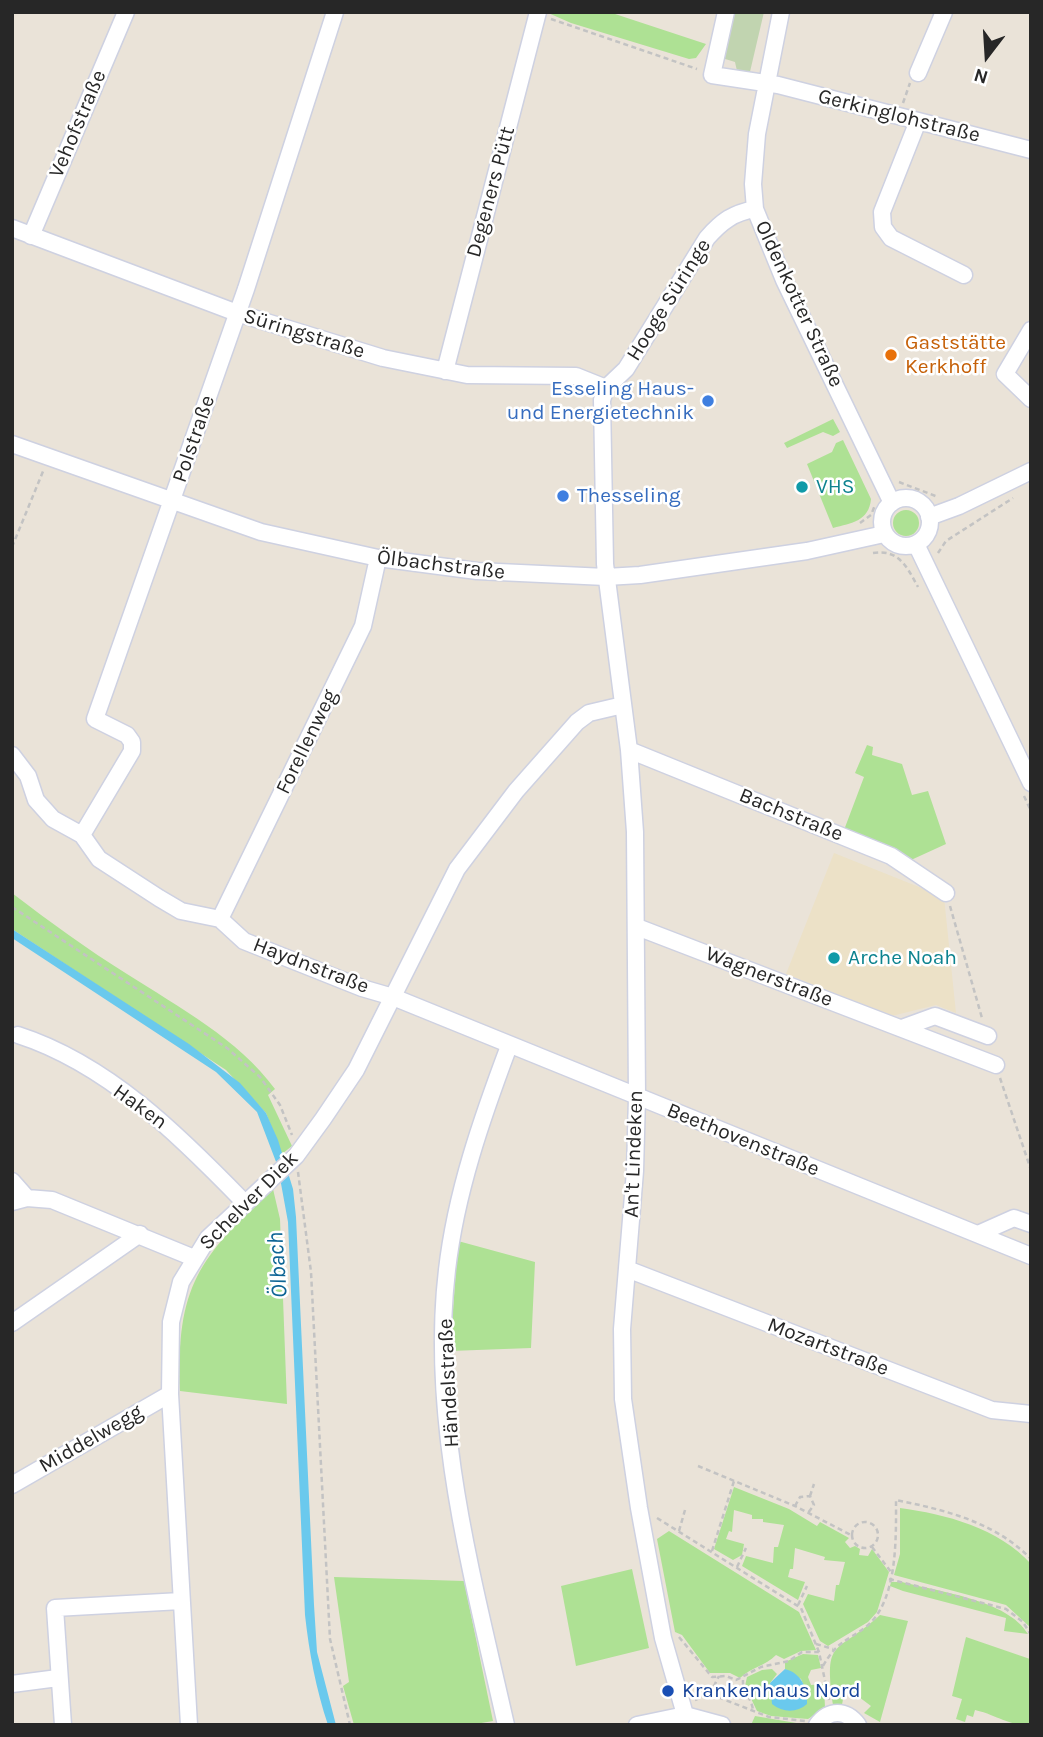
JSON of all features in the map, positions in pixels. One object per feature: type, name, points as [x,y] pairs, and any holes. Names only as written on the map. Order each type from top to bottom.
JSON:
[{"type":"street","name":"Vehofstraße","points":[[31,236],[126,12]]},
{"type":"street","name":"Polstraße","points":[[82,835],[133,746],[127,735],[95,719],[237,313],[335,12]]},
{"type":"street","points":[[712,75],[726,12]]},
{"type":"street","name":"Oldenkotter Straße","points":[[781,12],[753,164],[755,209],[784,280],[892,503]]},
{"type":"street","points":[[918,74],[944,12]]},
{"type":"street","name":"Degeners Pütt","points":[[445,371],[538,13]]},
{"type":"street","name":"Gerkinglohstraße","points":[[712,75],[900,116],[1031,150]]},
{"type":"street","points":[[918,121],[882,212],[883,227],[891,238],[964,275]]},
{"type":"street","name":"Hooge Süringe","points":[[606,388],[626,369],[707,238],[722,221],[738,212],[755,209]]},
{"type":"street","name":"Süringstraße","points":[[12,228],[237,313],[383,358],[467,375],[576,376],[606,388]]},
{"type":"street","points":[[1031,330],[1005,374],[1031,399]]},
{"type":"street","points":[[606,388],[602,400],[606,577]]},
{"type":"street","name":"Ölbachstraße","points":[[12,444],[170,502],[306,544],[378,558],[477,571],[606,577],[770,558],[884,534]]},
{"type":"street","points":[[929,517],[959,506],[1031,471]]},
{"type":"street","points":[[914,500],[921,504],[929,517],[927,533],[916,544],[895,544],[884,534],[883,514],[892,503],[914,500]]},
{"type":"street","points":[[916,544],[1031,783]]},
{"type":"street","name":"Forellenweg","points":[[220,919],[363,626],[378,558]]},
{"type":"street","name":"An't Lindeken","points":[[606,577],[629,750],[635,832],[637,1097],[622,1369],[639,1508],[663,1638],[685,1714]]},
{"type":"street","name":"Schelver Diek","points":[[189,1725],[170,1394],[171,1322],[181,1282],[208,1238],[293,1158],[356,1069],[445,889],[484,830],[577,722],[589,713],[623,705]]},
{"type":"street","name":"Bachstraße","points":[[629,750],[891,856],[946,893]]},
{"type":"street","name":"Haydnstraße","points":[[12,755],[28,776],[36,800],[53,819],[82,835],[99,859],[159,898],[181,911],[220,919],[244,940],[362,988],[393,997]]},
{"type":"street","name":"Wagnerstraße","points":[[636,927],[996,1065]]},
{"type":"street","name":"Beethovenstraße","points":[[393,997],[1031,1256]]},
{"type":"street","points":[[902,1028],[935,1016],[988,1036]]},
{"type":"street","name":"Haken","points":[[18,1035],[54,1049],[138,1104],[191,1147],[244,1202]]},
{"type":"street","name":"Händelstraße","points":[[506,1725],[469,1561],[448,1430],[444,1348],[447,1271],[460,1200],[481,1119],[509,1046]]},
{"type":"street","points":[[12,1181],[20,1200],[52,1200],[194,1258]]},
{"type":"street","points":[[978,1234],[1014,1218],[1031,1224]]},
{"type":"street","points":[[12,1323],[139,1234]]},
{"type":"street","name":"Mozartstraße","points":[[627,1269],[992,1410],[1031,1414]]},
{"type":"street","name":"Middelwegg","points":[[12,1485],[170,1394]]},
{"type":"street","points":[[63,1725],[55,1608],[181,1601]]},
{"type":"street","points":[[12,1684],[58,1678]]},
{"type":"street","points":[[813,1723],[831,1713],[850,1716],[858,1725]]},
{"type":"street","points":[[637,1725],[685,1714],[701,1716],[722,1725]]},
{"type":"path","points":[[538,13],[712,75]]},
{"type":"path","points":[[900,116],[911,78],[918,74]]},
{"type":"path","points":[[12,547],[44,469]]},
{"type":"path","points":[[898,481],[932,497],[944,495]]},
{"type":"path","points":[[936,561],[940,547],[946,541],[1010,499]]},
{"type":"path","points":[[12,906],[227,1048],[260,1077],[280,1105],[293,1158],[311,1272],[330,1639],[350,1725]]},
{"type":"path","points":[[698,1466],[795,1506],[851,1535],[859,1547],[872,1547]]},
{"type":"path","points":[[712,1551],[734,1481]]},
{"type":"path","points":[[808,1513],[814,1505],[810,1496],[814,1485]]},
{"type":"path","points":[[795,1506],[803,1496],[810,1496]]},
{"type":"path","points":[[823,1666],[833,1649],[879,1614],[897,1552],[896,1500],[938,1508],[999,1532],[1031,1559]]},
{"type":"path","points":[[639,1508],[797,1606],[819,1651],[831,1713]]},
{"type":"path","points":[[678,1531],[685,1510]]},
{"type":"path","points":[[851,1535],[859,1523],[874,1525],[878,1534],[872,1547]]},
{"type":"path","points":[[872,1547],[891,1572]]},
{"type":"path","points":[[737,1567],[746,1548]]},
{"type":"path","points":[[889,1579],[1006,1609],[1023,1622],[1031,1635]]},
{"type":"path","points":[[797,1606],[807,1586]]},
{"type":"path","points":[[663,1638],[680,1637],[702,1668],[712,1677],[736,1680],[743,1679],[761,1667],[789,1661],[802,1652],[819,1651]]},
{"type":"path","points":[[816,1644],[833,1649]]},
{"type":"path","points":[[685,1714],[710,1694],[719,1676]]},
{"type":"path","points":[[743,1679],[742,1684],[753,1703],[752,1712]]},
{"type":"path","points":[[710,1694],[752,1712],[813,1723]]},
{"type":"shaded area","points":[[834,853],[944,897],[956,1013],[936,1005],[892,1016],[786,974]]},
{"type":"green space","points":[[546,12],[609,12],[706,44],[696,58],[689,59],[571,23]]},
{"type":"green space","points":[[731,12],[764,12],[749,76],[737,71],[735,62],[722,58]]},
{"type":"green space","points":[[833,419],[840,432],[833,436],[823,432],[787,448],[784,443]]},
{"type":"green space","points":[[843,440],[871,499],[863,517],[833,528],[807,464],[832,452],[836,443]]},
{"type":"green space","points":[[906,510],[915,514],[919,523],[915,532],[906,536],[897,532],[893,523],[897,514]]},
{"type":"green space","points":[[867,745],[873,747],[872,755],[902,764],[912,795],[928,791],[946,844],[911,860],[844,830],[864,777],[855,773]]},
{"type":"green space","points":[[12,893],[97,955],[207,1025],[243,1054],[275,1089],[268,1095],[292,1146],[282,1154],[266,1113],[226,1070],[12,929]]},
{"type":"green space","points":[[273,1189],[280,1219],[287,1404],[180,1391],[182,1325],[197,1276],[227,1235]]},
{"type":"green space","points":[[458,1241],[535,1262],[531,1348],[450,1351]]},
{"type":"green space","points":[[734,1487],[789,1509],[817,1526],[820,1522],[849,1538],[845,1542],[850,1548],[855,1546],[860,1549],[859,1555],[868,1556],[872,1549],[889,1572],[877,1612],[868,1622],[828,1646],[820,1641],[803,1604],[808,1594],[834,1601],[836,1585],[839,1585],[845,1562],[824,1560],[825,1557],[795,1548],[793,1569],[790,1569],[788,1577],[805,1582],[798,1600],[742,1566],[746,1556],[773,1563],[774,1547],[778,1547],[784,1525],[752,1519],[752,1515],[734,1510],[732,1532],[729,1531],[726,1539],[744,1544],[742,1555],[733,1560],[714,1549]]},
{"type":"green space","points":[[900,1508],[935,1514],[970,1525],[1003,1541],[1018,1552],[1031,1564],[1031,1628],[1006,1605],[894,1575],[900,1554]]},
{"type":"green space","points":[[669,1531],[799,1612],[816,1650],[801,1651],[784,1659],[776,1655],[740,1678],[730,1673],[710,1673],[682,1635],[675,1632],[657,1539]]},
{"type":"green space","points":[[632,1569],[649,1648],[576,1666],[561,1586]]},
{"type":"green space","points":[[334,1577],[464,1581],[493,1721],[470,1725],[354,1725],[343,1686],[349,1682]]},
{"type":"green space","points":[[891,1582],[902,1582],[989,1605],[1018,1622],[1028,1634],[1004,1631],[1006,1618],[903,1591],[890,1586]]},
{"type":"green space","points":[[880,1615],[908,1621],[880,1722],[864,1713],[871,1706],[859,1697],[844,1693],[842,1705],[833,1705],[830,1668],[836,1650]]},
{"type":"green space","points":[[966,1637],[1030,1659],[1031,1725],[1008,1722],[975,1710],[973,1717],[967,1715],[965,1722],[956,1719],[962,1699],[952,1696]]},
{"type":"green space","points":[[803,1654],[818,1655],[821,1668],[811,1670],[808,1677],[811,1685],[824,1684],[825,1708],[808,1719],[771,1716],[757,1711],[745,1686],[747,1677],[772,1669],[777,1674],[770,1683],[769,1695],[807,1694],[801,1679],[785,1669],[785,1662]]},
{"type":"green space","points":[[755,1716],[808,1725],[751,1725]]},
{"type":"water","points":[[12,929],[189,1044],[240,1083],[266,1113],[278,1140],[293,1189],[296,1217],[317,1652],[336,1725],[328,1725],[324,1711],[305,1615],[288,1222],[278,1167],[257,1112],[216,1072],[12,938]]},
{"type":"water","points":[[785,1669],[795,1674],[805,1687],[807,1704],[799,1709],[785,1710],[772,1704],[770,1683]]},
{"type":"place","name":"Gaststätte Kerkhoff","points":[[891,355]]},
{"type":"place","name":"Esseling Haus- und Energietechnik","points":[[708,401]]},
{"type":"place","name":"VHS","points":[[802,487]]},
{"type":"place","name":"Thesseling","points":[[563,496]]},
{"type":"place","name":"Arche Noah","points":[[834,958]]},
{"type":"place","name":"Krankenhaus Nord","points":[[668,1691]]},
{"type":"water label","name":"Ölbach","points":[[278,1265]]}]
